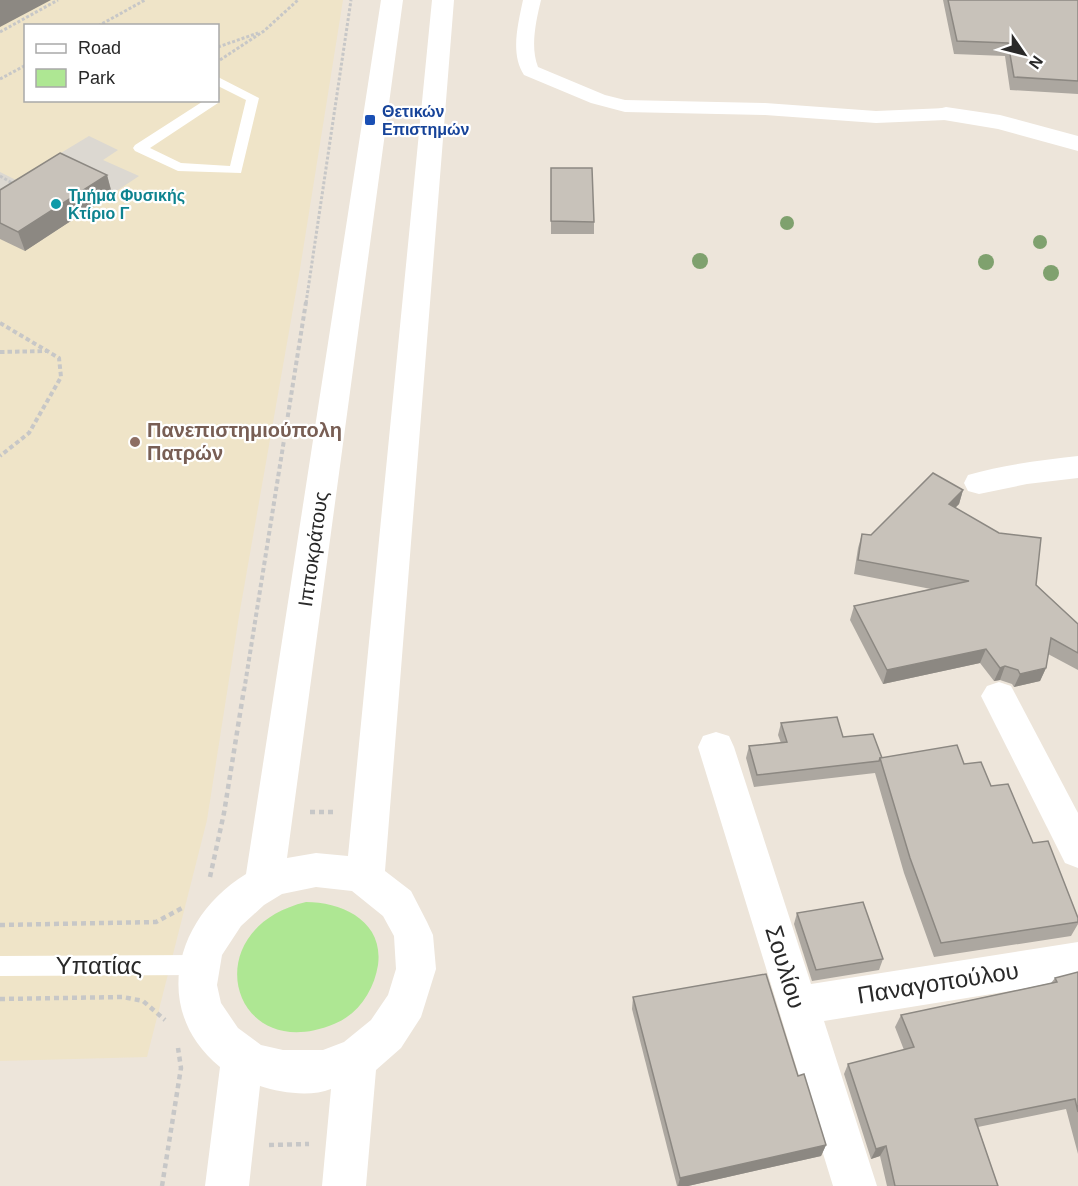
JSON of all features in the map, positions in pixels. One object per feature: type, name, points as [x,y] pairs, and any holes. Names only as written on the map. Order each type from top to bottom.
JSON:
[{"type":"street","name":"Ιπποκράτους","points":[[264,884],[392,0]]},
{"type":"street","points":[[365,878],[443,0]]},
{"type":"street","points":[[532,0],[525,54],[526,65],[531,71],[612,104],[640,108],[765,109],[876,117],[946,114],[1000,122],[1078,144]]},
{"type":"street","points":[[979,483],[1017,475],[1078,467]]},
{"type":"street","points":[[999,696],[1073,824]]},
{"type":"street","name":"Σουλίου","points":[[716,747],[855,1186]]},
{"type":"street","points":[[316,870],[343,872],[365,878],[402,910],[411,927],[417,951],[414,982],[402,1015],[380,1043],[355,1062],[332,1070],[300,1073],[264,1068],[242,1059],[213,1030],[202,1010],[197,987],[199,965],[208,942],[222,918],[243,898],[264,884],[294,874],[316,870]]},
{"type":"street","name":"Παναγοπούλου","points":[[797,1006],[1078,961]]},
{"type":"street","points":[[227,1186],[242,1059]]},
{"type":"street","points":[[344,1186],[355,1062]]},
{"type":"lane","points":[[213,102],[140,148],[178,167],[236,170],[253,98],[219,81]]},
{"type":"lane","points":[[219,98],[233,88]]},
{"type":"lane","name":"Υπατίας","points":[[0,966],[199,965]]},
{"type":"path","points":[[0,32],[58,0]]},
{"type":"path","points":[[102,24],[145,0]]},
{"type":"path","points":[[219,60],[264,31],[297,0]]},
{"type":"path","points":[[207,884],[224,813],[283,453],[351,0]]},
{"type":"path","points":[[219,47],[264,31]]},
{"type":"path","points":[[0,79],[24,66]]},
{"type":"path","points":[[0,176],[14,183]]},
{"type":"path","points":[[0,323],[59,358],[61,377],[29,433],[0,456]]},
{"type":"path","points":[[0,352],[48,351]]},
{"type":"path","points":[[304,812],[345,812]]},
{"type":"path","points":[[0,925],[156,922],[177,913],[192,902]]},
{"type":"path","points":[[0,999],[123,997],[143,1001],[163,1016],[168,1025]]},
{"type":"path","points":[[162,1186],[181,1068],[178,1042]]},
{"type":"path","points":[[263,1145],[322,1144]]},
{"type":"shaded area","name":"Πανεπιστημιούπολη Πατρών","points":[[0,0],[343,0],[300,269],[239,616],[207,820],[147,1057],[0,1061]]},
{"type":"shaded area","points":[[89,136],[118,150],[103,160],[139,176],[112,194],[66,172],[0,213],[0,172],[16,180]]},
{"type":"green space","points":[[306,902],[333,906],[358,917],[374,937],[378,950],[378,965],[369,992],[351,1014],[334,1024],[299,1032],[270,1027],[250,1011],[239,989],[238,964],[248,939],[271,917]]},
{"type":"building","points":[[948,0],[1078,0],[1078,81],[1014,77],[1008,43],[957,41]]},
{"type":"building","points":[[60,153],[107,175],[18,232],[0,223],[0,190]]},
{"type":"building","points":[[551,168],[592,168],[594,222],[551,221]]},
{"type":"building","points":[[933,473],[963,490],[949,504],[999,533],[1041,538],[1036,585],[1078,624],[1078,653],[1051,638],[1046,668],[1020,674],[1018,670],[1005,666],[1000,668],[986,649],[887,670],[854,606],[969,581],[858,560],[862,534],[871,535]]},
{"type":"building","points":[[837,717],[843,737],[873,734],[882,758],[879,761],[757,775],[749,746],[787,742],[781,723]]},
{"type":"building","points":[[957,745],[964,764],[981,762],[991,786],[1008,784],[1033,843],[1048,841],[1078,922],[941,943],[910,858],[880,758]]},
{"type":"building","points":[[863,902],[883,959],[816,970],[797,913]]},
{"type":"building","points":[[1078,972],[1078,1112],[1075,1099],[975,1119],[998,1186],[895,1186],[886,1146],[876,1149],[848,1064],[914,1047],[901,1015],[1057,982],[1055,978]]},
{"type":"building","points":[[766,974],[798,1076],[804,1074],[826,1145],[680,1178],[633,997]]},
{"type":"place","name":"Θετικών Επιστημών","points":[[370,120]]},
{"type":"place","name":"Τμήμα Φυσικής Κτίριο Γ","points":[[56,204]]},
{"type":"place","name":"Πανεπιστημιούπολη Πατρών","points":[[135,442]]}]
